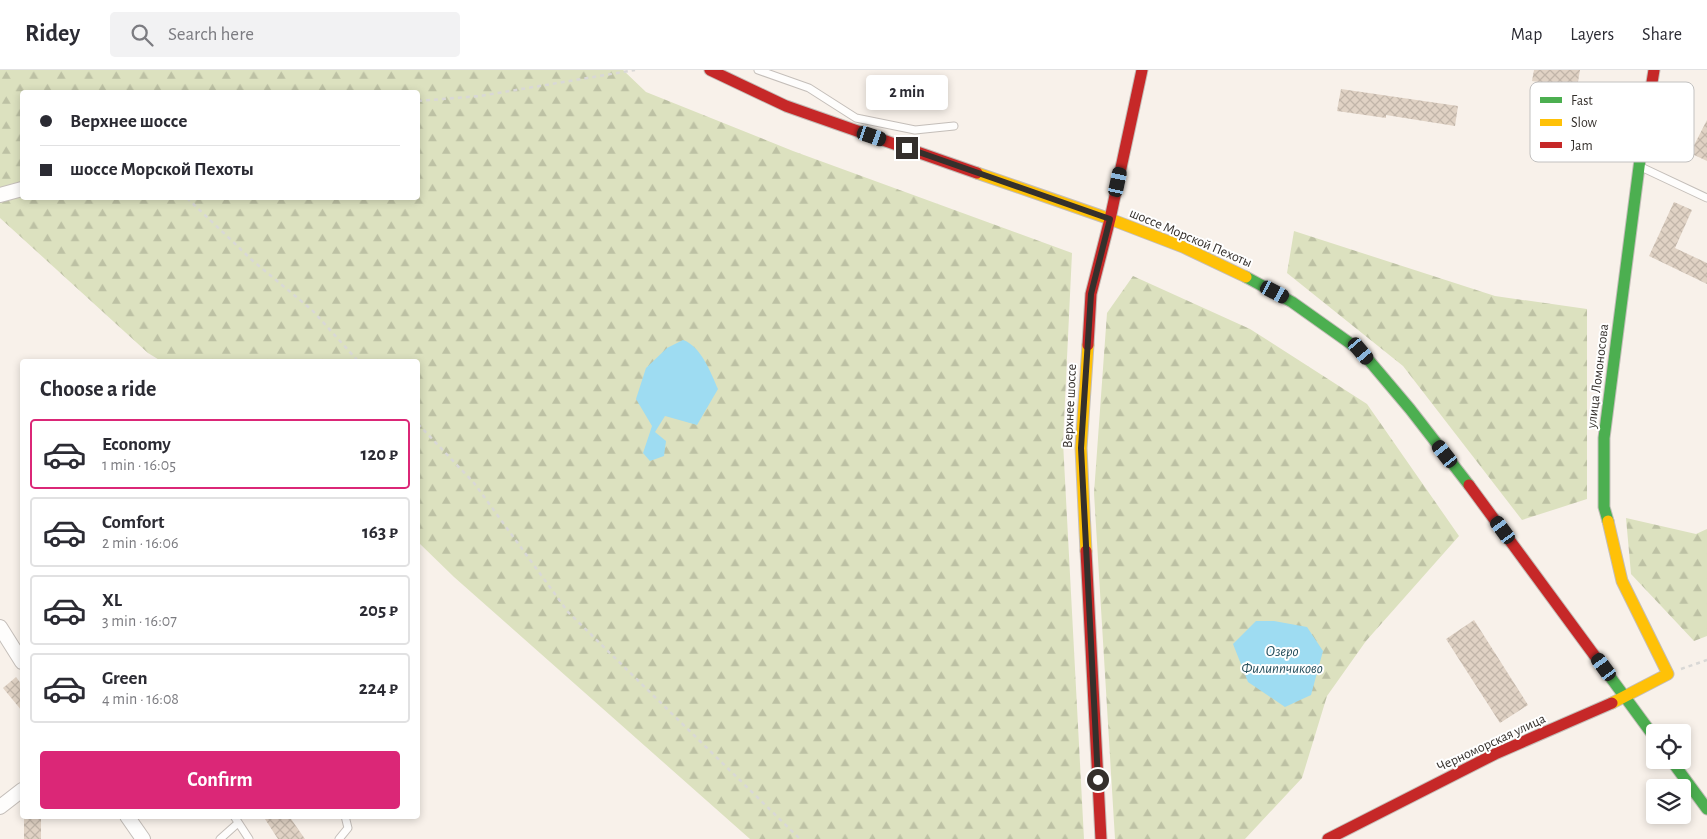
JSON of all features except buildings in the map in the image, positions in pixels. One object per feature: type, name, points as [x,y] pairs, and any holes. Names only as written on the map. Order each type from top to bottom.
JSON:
[{"type":"street","name":"шоссе Морской Пехоты","points":[[710,70],[786,106],[1110,219],[1182,247],[1239,273],[1292,302],[1361,351],[1410,409],[1492,514],[1646,725]]},
{"type":"street","name":"Верхнее шоссе","points":[[1101,839],[1081,448],[1091,294],[1110,219],[1142,70]]},
{"type":"street","name":"улица Ломоносова","points":[[1639,162],[1604,438],[1604,507],[1622,582],[1668,674]]},
{"type":"street","points":[[0,195],[20,190]]},
{"type":"street","points":[[0,627],[20,659]]},
{"type":"street","name":"Черноморская улица","points":[[1328,839],[1495,754],[1626,697],[1668,674]]},
{"type":"street","points":[[1678,769],[1707,809]]},
{"type":"street","points":[[0,807],[20,792]]},
{"type":"street","points":[[130,819],[143,839]]},
{"type":"lane","points":[[758,70],[809,88],[856,118],[915,130],[954,126]]},
{"type":"lane","points":[[1638,165],[1707,198]]},
{"type":"lane","points":[[339,839],[348,828],[346,819]]},
{"type":"lane","points":[[220,839],[236,820],[249,839]]},
{"type":"path","points":[[420,101],[480,96],[635,70]]},
{"type":"path","points":[[189,200],[253,261],[312,310],[356,359]]},
{"type":"path","points":[[420,426],[474,484],[568,612],[800,839]]},
{"type":"path","points":[[1668,674],[1707,660]]},
{"type":"green space","points":[[0,70],[623,70],[646,92],[793,151],[1072,253],[1063,442],[1084,839],[750,839],[454,577],[420,544],[420,359],[158,359],[148,353],[0,218]]},
{"type":"green space","points":[[1294,231],[1495,296],[1587,309],[1587,499],[1522,520],[1403,366],[1287,273]]},
{"type":"green space","points":[[1133,276],[1250,329],[1367,404],[1459,536],[1366,641],[1327,696],[1302,778],[1245,839],[1115,839],[1094,493],[1107,313]]},
{"type":"green space","points":[[1626,518],[1696,534],[1707,529],[1707,636],[1694,641],[1631,574]]},
{"type":"water","points":[[683,340],[700,354],[709,368],[718,389],[697,425],[665,416],[655,432],[666,441],[664,456],[650,461],[643,453],[652,426],[636,399],[646,368],[667,348]]},
{"type":"water","name":"Озеро Филиппчиково","points":[[1256,621],[1274,621],[1307,627],[1323,651],[1311,695],[1285,707],[1248,682],[1233,644]]},
{"type":"traffic: fast","points":[[1608,521],[1604,507],[1604,438],[1640,162]]},
{"type":"traffic: fast","points":[[1246,277],[1292,302],[1361,351],[1410,409],[1469,485]]},
{"type":"traffic: fast","points":[[1600,663],[1646,726]]},
{"type":"traffic: fast","points":[[1678,769],[1707,809]]},
{"type":"traffic: slow","points":[[977,173],[1110,219],[1183,247],[1246,277]]},
{"type":"traffic: slow","points":[[1086,551],[1081,448],[1088,345]]},
{"type":"traffic: slow","points":[[1608,521],[1622,581],[1668,674],[1612,703]]},
{"type":"traffic: jam","points":[[710,70],[786,106],[977,173]]},
{"type":"traffic: jam","points":[[1088,345],[1091,294],[1110,219],[1142,70]]},
{"type":"traffic: jam","points":[[1652,82],[1654,70]]},
{"type":"traffic: jam","points":[[1469,485],[1600,663]]},
{"type":"traffic: jam","points":[[1086,551],[1101,839]]},
{"type":"traffic: jam","points":[[1328,839],[1495,754],[1612,703]]},
{"type":"route","points":[[907,148],[1110,219],[1091,294],[1081,448],[1098,780]]}]
